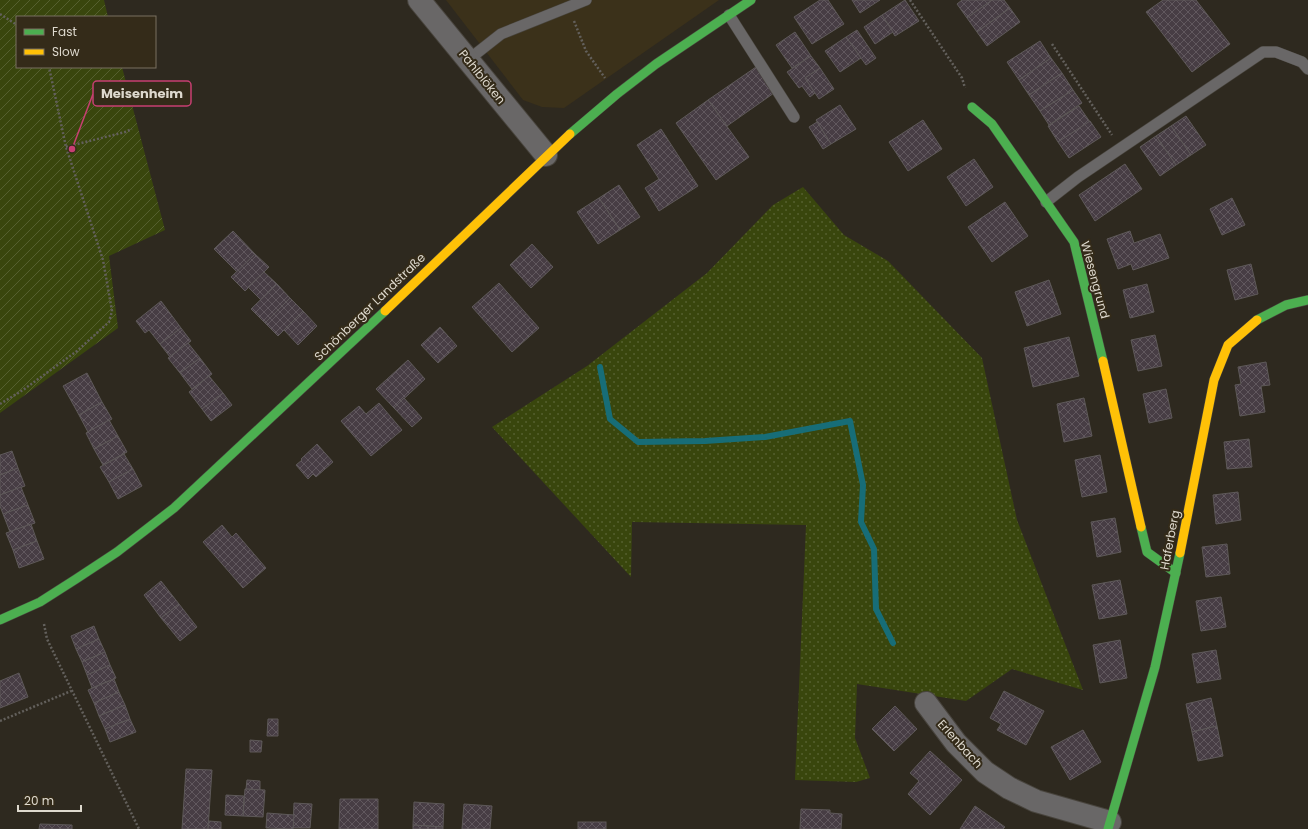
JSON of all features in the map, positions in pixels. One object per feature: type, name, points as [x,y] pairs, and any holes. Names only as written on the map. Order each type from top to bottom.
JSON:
[{"type":"street","name":"Pahlblöken","points":[[419,0],[546,155]]},
{"type":"street","name":"Schönberger Landstraße","points":[[0,620],[40,602],[117,552],[174,508],[358,337],[561,140],[656,64],[751,0]]},
{"type":"street","name":"Wiesengrund","points":[[972,108],[992,124],[1074,242],[1098,338],[1147,552],[1176,573]]},
{"type":"street","name":"Haferberg","points":[[1109,825],[1155,667],[1176,573],[1214,380],[1228,345],[1258,319],[1286,305],[1308,300]]},
{"type":"street","name":"Erlenbach","points":[[926,703],[956,744],[985,772],[1009,788],[1036,801],[1109,825]]},
{"type":"lane","points":[[468,60],[501,34],[586,0]]},
{"type":"lane","points":[[729,15],[794,117]]},
{"type":"lane","points":[[1046,202],[1078,177],[1263,52],[1276,52],[1302,62],[1308,69]]},
{"type":"path","points":[[910,0],[962,78],[972,108]]},
{"type":"path","points":[[568,6],[586,51],[617,94]]},
{"type":"path","points":[[0,14],[16,24]]},
{"type":"path","points":[[1052,44],[1121,148]]},
{"type":"path","points":[[0,404],[23,390],[77,351],[109,322],[112,311],[104,260],[66,146],[49,68]]},
{"type":"path","points":[[66,146],[132,129]]},
{"type":"path","points":[[40,602],[46,639],[139,829]]},
{"type":"path","points":[[0,721],[71,691]]},
{"type":"shaded area","points":[[446,0],[719,0],[564,108],[542,107],[523,100]]},
{"type":"green space","points":[[0,0],[104,0],[108,16],[16,16],[16,68],[122,68],[165,230],[109,256],[118,328],[0,413]]},
{"type":"green space","points":[[803,187],[844,235],[888,261],[982,358],[1017,520],[1083,690],[1012,669],[966,701],[857,684],[855,738],[870,778],[856,782],[795,780],[806,525],[632,522],[631,577],[492,427],[587,366],[707,273],[773,205]]},
{"type":"building","points":[[820,0],[828,0],[844,24],[812,44],[794,17]]},
{"type":"building","points":[[852,0],[880,0],[860,13]]},
{"type":"building","points":[[905,0],[919,21],[895,36],[882,15]]},
{"type":"building","points":[[962,0],[992,0],[967,18],[957,4]]},
{"type":"building","points":[[992,0],[1004,0],[1010,8],[977,32],[967,18]]},
{"type":"building","points":[[1163,0],[1196,0],[1230,44],[1192,72],[1146,12]]},
{"type":"building","points":[[1010,8],[1020,22],[987,46],[977,32]]},
{"type":"building","points":[[882,15],[893,32],[875,44],[864,27]]},
{"type":"building","points":[[857,30],[876,58],[866,65],[846,37]]},
{"type":"building","points":[[795,32],[811,56],[792,68],[776,45]]},
{"type":"building","points":[[846,37],[861,58],[840,72],[825,51]]},
{"type":"building","points":[[1040,41],[1051,58],[1019,80],[1007,62]]},
{"type":"building","points":[[811,56],[820,68],[805,78],[815,93],[810,97],[802,86],[799,88],[787,72]]},
{"type":"building","points":[[1051,58],[1062,73],[1029,95],[1019,80]]},
{"type":"building","points":[[756,67],[774,93],[727,126],[708,100]]},
{"type":"building","points":[[820,68],[834,89],[819,99],[805,78]]},
{"type":"building","points":[[1062,73],[1073,90],[1040,111],[1029,95]]},
{"type":"building","points":[[1073,90],[1082,103],[1049,125],[1040,111]]},
{"type":"building","points":[[708,100],[749,157],[716,180],[676,123]]},
{"type":"building","points":[[840,105],[856,129],[831,144],[816,120]]},
{"type":"building","points":[[1079,106],[1090,122],[1058,142],[1048,126]]},
{"type":"building","points":[[1186,116],[1206,145],[1191,155],[1171,126]]},
{"type":"building","points":[[923,120],[942,149],[908,171],[889,142]]},
{"type":"building","points":[[1090,121],[1101,137],[1069,158],[1058,142]]},
{"type":"building","points":[[817,122],[831,144],[823,149],[809,127]]},
{"type":"building","points":[[1171,126],[1191,155],[1176,165],[1156,136]]},
{"type":"building","points":[[661,129],[698,186],[659,211],[645,188],[659,179],[637,145]]},
{"type":"building","points":[[1156,136],[1176,165],[1160,176],[1140,147]]},
{"type":"building","points":[[974,159],[993,187],[966,206],[947,177]]},
{"type":"building","points":[[1125,164],[1142,189],[1095,221],[1079,195]]},
{"type":"building","points":[[619,185],[640,217],[620,230],[599,198]]},
{"type":"building","points":[[599,198],[620,230],[598,244],[577,212]]},
{"type":"building","points":[[1232,198],[1245,225],[1222,235],[1210,209]]},
{"type":"building","points":[[1005,202],[1028,236],[992,262],[968,227]]},
{"type":"building","points":[[233,231],[255,254],[237,272],[214,249]]},
{"type":"building","points":[[1130,231],[1134,243],[1160,234],[1169,258],[1133,270],[1131,264],[1118,269],[1107,239]]},
{"type":"building","points":[[532,244],[553,267],[531,288],[510,265]]},
{"type":"building","points":[[255,254],[269,267],[245,291],[231,277]]},
{"type":"building","points":[[1251,264],[1258,294],[1235,300],[1227,270]]},
{"type":"building","points":[[264,272],[277,284],[261,300],[248,287]]},
{"type":"building","points":[[1049,280],[1061,314],[1027,326],[1015,292]]},
{"type":"building","points":[[499,283],[539,328],[512,352],[472,307]]},
{"type":"building","points":[[277,284],[290,298],[265,323],[251,309]]},
{"type":"building","points":[[1147,284],[1154,312],[1130,318],[1123,290]]},
{"type":"building","points":[[290,298],[303,311],[278,336],[265,323]]},
{"type":"building","points":[[161,301],[181,328],[160,344],[149,330],[145,333],[136,321]]},
{"type":"building","points":[[303,311],[317,326],[298,345],[284,330]]},
{"type":"building","points":[[440,327],[457,346],[438,363],[421,345]]},
{"type":"building","points":[[181,328],[191,341],[170,357],[160,344]]},
{"type":"building","points":[[1155,335],[1162,366],[1138,371],[1131,340]]},
{"type":"building","points":[[1069,337],[1079,376],[1033,387],[1024,348]]},
{"type":"building","points":[[188,343],[200,358],[180,373],[168,358]]},
{"type":"building","points":[[200,358],[212,374],[192,389],[180,373]]},
{"type":"building","points":[[408,360],[425,379],[394,408],[376,389]]},
{"type":"building","points":[[1266,362],[1270,385],[1261,386],[1265,412],[1240,416],[1235,385],[1241,384],[1238,367]]},
{"type":"building","points":[[87,373],[102,402],[79,415],[63,386]]},
{"type":"building","points":[[209,376],[223,393],[202,409],[189,392]]},
{"type":"building","points":[[1166,389],[1172,418],[1149,423],[1143,394]]},
{"type":"building","points":[[223,393],[232,405],[211,421],[202,409]]},
{"type":"building","points":[[404,398],[422,418],[412,427],[394,408]]},
{"type":"building","points":[[1084,398],[1092,436],[1064,442],[1057,404]]},
{"type":"building","points":[[102,402],[112,419],[88,432],[79,415]]},
{"type":"building","points":[[379,403],[402,430],[371,456],[341,421],[359,406],[366,414]]},
{"type":"building","points":[[109,420],[118,436],[94,449],[86,433]]},
{"type":"building","points":[[118,436],[127,452],[103,465],[94,449]]},
{"type":"building","points":[[1249,439],[1252,467],[1227,469],[1224,442]]},
{"type":"building","points":[[317,444],[333,462],[316,477],[313,474],[308,479],[296,465]]},
{"type":"building","points":[[12,451],[18,468],[0,475],[0,455]]},
{"type":"building","points":[[124,454],[133,469],[109,482],[100,467]]},
{"type":"building","points":[[1100,455],[1107,492],[1082,497],[1075,460]]},
{"type":"building","points":[[18,468],[25,486],[0,495],[0,475]]},
{"type":"building","points":[[133,469],[142,486],[118,499],[109,482]]},
{"type":"building","points":[[21,487],[28,505],[3,514],[0,506],[0,495]]},
{"type":"building","points":[[1238,492],[1241,520],[1216,524],[1213,495]]},
{"type":"building","points":[[28,505],[35,523],[10,532],[3,514]]},
{"type":"building","points":[[1115,518],[1121,552],[1097,557],[1091,522]]},
{"type":"building","points":[[31,524],[37,541],[13,550],[6,533]]},
{"type":"building","points":[[222,525],[232,537],[236,533],[266,568],[243,588],[203,542]]},
{"type":"building","points":[[37,541],[44,559],[19,568],[13,550]]},
{"type":"building","points":[[1227,544],[1230,574],[1206,577],[1202,547]]},
{"type":"building","points":[[1120,580],[1127,614],[1099,619],[1092,585]]},
{"type":"building","points":[[161,581],[179,604],[161,618],[144,595]]},
{"type":"building","points":[[1221,597],[1226,627],[1201,631],[1196,601]]},
{"type":"building","points":[[179,604],[197,627],[180,641],[161,618]]},
{"type":"building","points":[[94,626],[99,639],[76,649],[71,636]]},
{"type":"building","points":[[99,639],[105,652],[82,662],[76,649]]},
{"type":"building","points":[[1120,640],[1127,678],[1100,683],[1093,645]]},
{"type":"building","points":[[1216,650],[1221,679],[1197,683],[1192,654]]},
{"type":"building","points":[[105,652],[110,665],[87,675],[82,662]]},
{"type":"building","points":[[110,665],[116,678],[92,688],[87,675]]},
{"type":"building","points":[[19,673],[28,697],[0,708],[0,681]]},
{"type":"building","points":[[114,679],[119,692],[94,703],[88,690]]},
{"type":"building","points":[[1004,691],[1044,711],[1026,745],[997,730],[1001,724],[990,718]]},
{"type":"building","points":[[119,692],[125,705],[99,716],[94,703]]},
{"type":"building","points":[[1211,698],[1217,726],[1192,732],[1186,704]]},
{"type":"building","points":[[125,705],[130,719],[105,729],[99,716]]},
{"type":"building","points":[[895,706],[917,729],[894,751],[872,729]]},
{"type":"building","points":[[130,719],[136,732],[110,742],[105,729]]},
{"type":"building","points":[[268,719],[278,719],[278,736],[267,736]]},
{"type":"building","points":[[1217,726],[1223,756],[1198,761],[1192,732]]},
{"type":"building","points":[[1083,730],[1101,762],[1070,780],[1051,747]]},
{"type":"building","points":[[250,740],[262,741],[261,752],[250,752]]},
{"type":"building","points":[[930,751],[962,780],[930,815],[908,794],[919,781],[910,773]]},
{"type":"building","points":[[186,769],[212,770],[208,829],[182,829]]},
{"type":"building","points":[[247,780],[260,781],[260,790],[246,789]]},
{"type":"building","points":[[245,789],[265,790],[263,817],[243,816]]},
{"type":"building","points":[[226,795],[244,796],[243,816],[225,815]]},
{"type":"building","points":[[340,799],[378,799],[378,829],[339,829]]},
{"type":"building","points":[[414,802],[444,804],[443,827],[413,825]]},
{"type":"building","points":[[294,803],[312,804],[310,828],[293,828]]},
{"type":"building","points":[[464,804],[492,806],[490,829],[462,829]]},
{"type":"building","points":[[975,806],[1005,827],[1003,829],[960,829]]},
{"type":"building","points":[[801,809],[830,810],[830,813],[842,814],[841,829],[800,829]]},
{"type":"building","points":[[267,813],[294,815],[293,829],[266,828]]},
{"type":"building","points":[[209,821],[221,822],[221,829],[208,829]]},
{"type":"building","points":[[578,822],[606,822],[606,829],[578,829]]},
{"type":"building","points":[[40,824],[72,825],[72,829],[39,829]]},
{"type":"building","points":[[413,825],[443,827],[443,829],[413,829]]},
{"type":"waterway","points":[[600,367],[610,419],[638,442],[705,441],[765,437],[850,421],[863,485],[861,522],[874,549],[876,609],[893,643]]},
{"type":"traffic: fast","points":[[570,134],[617,94],[656,64],[751,0]]},
{"type":"traffic: fast","points":[[972,107],[992,124],[1074,242],[1103,361]]},
{"type":"traffic: fast","points":[[1257,320],[1286,305],[1308,300]]},
{"type":"traffic: fast","points":[[0,620],[40,602],[76,579],[117,552],[174,508],[385,311]]},
{"type":"traffic: fast","points":[[1141,527],[1147,552],[1176,573]]},
{"type":"traffic: fast","points":[[1108,829],[1155,667],[1180,553]]},
{"type":"traffic: slow","points":[[385,311],[570,134]]},
{"type":"traffic: slow","points":[[1180,553],[1214,380],[1228,345],[1257,320]]},
{"type":"traffic: slow","points":[[1103,361],[1141,527]]},
{"type":"place","name":"Meisenheim","points":[[72,149]]}]
